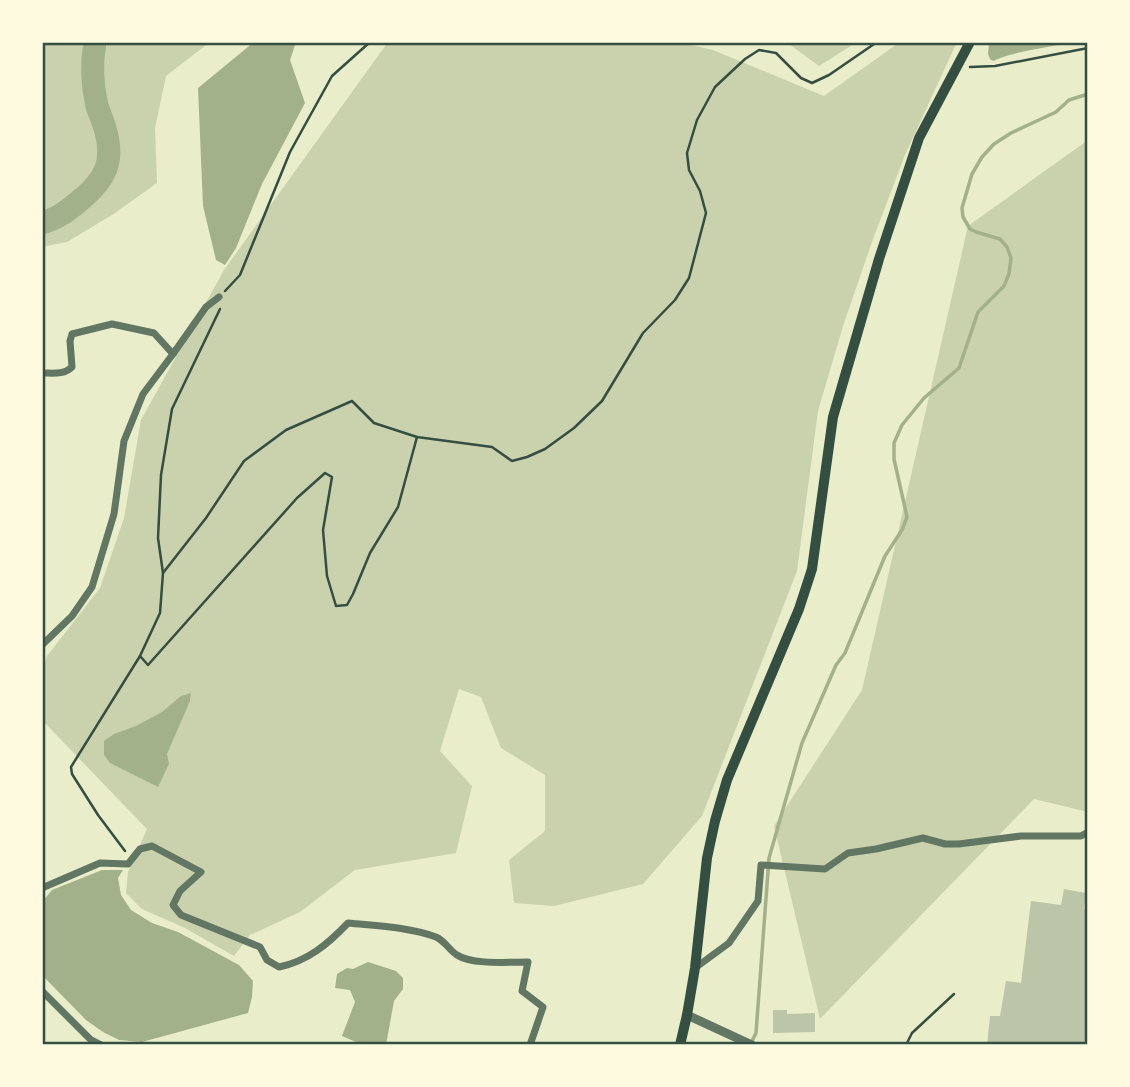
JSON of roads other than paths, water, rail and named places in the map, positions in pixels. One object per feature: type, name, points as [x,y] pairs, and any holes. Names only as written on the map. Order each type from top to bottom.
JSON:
[{"type":"main road","points":[[680,1045],[695,968],[707,858],[715,821],[727,780],[808,583],[833,417],[879,259],[919,138],[970,42]]},
{"type":"street","points":[[42,645],[72,616],[92,587],[114,514],[124,441],[143,394],[206,307],[219,297]]},
{"type":"street","points":[[42,373],[67,372],[72,367],[72,334],[112,324],[154,333],[173,354]]},
{"type":"street","points":[[695,968],[729,943],[758,901],[761,865],[825,869],[848,853],[923,838],[945,844],[959,844],[1021,836],[1081,836],[1088,832]]},
{"type":"street","points":[[42,888],[100,863],[128,864],[140,849],[152,846],[201,872],[180,891],[173,905],[181,915],[260,947],[267,960],[278,967],[310,956],[348,923],[395,927],[437,937],[457,956],[474,961],[528,962],[522,991],[543,1007],[530,1045]]},
{"type":"street","points":[[42,991],[91,1040],[101,1045]]},
{"type":"street","points":[[687,1015],[752,1045]]},
{"type":"waterway","points":[[42,223],[64,213],[83,198],[97,184],[106,169],[108,143],[93,82],[95,42]]},
{"type":"waterway","points":[[750,1045],[756,1033],[769,858],[802,743],[836,665],[845,653],[885,556],[907,517],[894,459],[894,443],[902,425],[924,398],[959,368],[978,312],[1004,286],[1009,274],[1011,258],[1007,247],[1000,239],[970,229],[963,217],[962,208],[972,174],[994,144],[1056,112],[1069,100],[1088,94]]}]
